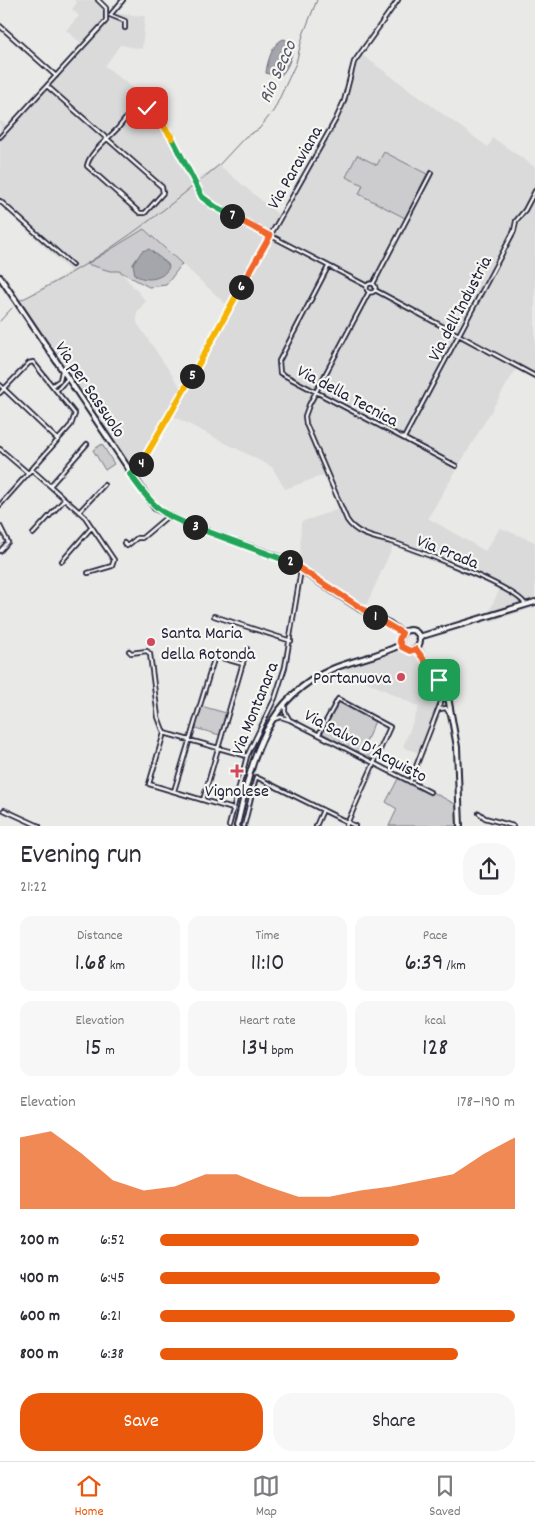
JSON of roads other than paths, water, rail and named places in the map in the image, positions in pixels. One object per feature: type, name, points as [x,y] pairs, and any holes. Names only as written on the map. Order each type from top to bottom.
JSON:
[{"type":"main road","name":"Via per Sassuolo","points":[[0,277],[130,474],[155,508],[168,516],[284,559],[360,609],[389,623],[402,633]]},
{"type":"main road","points":[[419,637],[535,602]]},
{"type":"main road","points":[[400,645],[402,633],[410,630],[419,637]]},
{"type":"main road","points":[[416,649],[419,645],[419,637]]},
{"type":"main road","points":[[400,645],[407,650],[416,649]]},
{"type":"main road","points":[[237,826],[255,751],[270,723],[288,699],[308,683],[332,670],[400,645]]},
{"type":"main road","points":[[416,649],[442,686]]},
{"type":"main road","points":[[442,686],[447,685],[451,689],[451,694],[445,697]]},
{"type":"main road","points":[[442,686],[439,692],[445,697],[454,724],[460,826]]},
{"type":"street","points":[[98,0],[106,8],[109,16]]},
{"type":"street","points":[[0,137],[124,0]]},
{"type":"street","name":"Via Paraviana","points":[[130,474],[142,463],[336,118],[344,101],[354,62],[398,0]]},
{"type":"street","points":[[109,16],[125,21],[125,28]]},
{"type":"street","points":[[0,26],[56,76]]},
{"type":"street","points":[[47,86],[108,140],[163,189],[163,193],[144,214],[138,212],[87,166],[88,161],[108,140],[131,114],[141,108],[150,110],[168,129],[204,199],[328,267],[367,286],[373,284],[431,173]]},
{"type":"street","name":"Via dell’Industria","points":[[404,438],[514,231],[516,221],[525,210],[535,191]]},
{"type":"street","points":[[0,201],[72,264]]},
{"type":"street","name":"Via della Tecnica","points":[[328,267],[278,364],[278,370],[282,375],[456,466]]},
{"type":"street","points":[[373,284],[375,290],[535,376]]},
{"type":"street","points":[[367,286],[369,292]]},
{"type":"street","points":[[316,392],[369,292],[375,290]]},
{"type":"street","points":[[0,394],[32,362],[75,414],[73,422],[0,505]]},
{"type":"street","points":[[60,380],[62,371]]},
{"type":"street","points":[[53,386],[60,380],[67,378]]},
{"type":"street","points":[[56,390],[67,378]]},
{"type":"street","points":[[0,384],[3,390],[58,440]]},
{"type":"street","points":[[61,385],[70,384]]},
{"type":"street","name":"Via Prada","points":[[316,392],[307,409],[306,424],[347,520],[354,529],[407,548],[494,584],[518,595],[526,606]]},
{"type":"street","points":[[50,486],[87,444]]},
{"type":"street","points":[[0,448],[28,474]]},
{"type":"street","points":[[31,470],[79,512],[92,527],[115,563],[112,566],[88,573]]},
{"type":"street","points":[[79,512],[104,485]]},
{"type":"street","points":[[33,534],[65,499]]},
{"type":"street","points":[[124,543],[126,546],[137,538],[142,538],[168,516]]},
{"type":"street","points":[[0,526],[8,542],[0,551]]},
{"type":"street","points":[[62,561],[92,527]]},
{"type":"street","name":"Via Montanara","points":[[230,826],[246,756],[280,686],[291,641],[301,569]]},
{"type":"street","points":[[214,616],[291,641]]},
{"type":"street","points":[[203,800],[247,649]]},
{"type":"street","points":[[129,651],[133,653],[147,651],[150,654],[158,717],[164,733],[148,784],[233,809]]},
{"type":"street","points":[[174,791],[215,656],[242,664]]},
{"type":"street","points":[[410,782],[445,697]]},
{"type":"street","name":"Via Salvo D'Acquisto","points":[[288,699],[285,712],[290,720]]},
{"type":"street","points":[[318,734],[338,699],[390,727],[346,826]]},
{"type":"street","points":[[439,710],[447,709],[454,724]]},
{"type":"street","name":"Via Salvo D'Acquisto","points":[[270,723],[277,717],[290,720],[430,792]]},
{"type":"street","points":[[164,733],[246,756]]},
{"type":"street","points":[[244,826],[256,777],[355,826]]},
{"type":"street","points":[[4,810],[39,826]]},
{"type":"street","points":[[316,826],[323,810]]},
{"type":"street","points":[[480,813],[485,818],[513,826]]},
{"type":"water","points":[[284,39],[290,42],[292,46],[288,66],[279,77],[266,73],[269,58],[274,48]]},
{"type":"water","points":[[149,249],[168,264],[169,267],[159,277],[144,279],[135,275],[133,264],[142,251]]},
{"type":"waterway","name":"Rio Secco","points":[[197,183],[219,165],[245,137],[259,129],[274,110],[296,63],[303,35],[317,0]]},
{"type":"waterway","name":"Rio Secco","points":[[19,301],[65,277],[109,249],[192,187]]},
{"type":"waterway","name":"Rio Secco","points":[[0,321],[12,308]]},
{"type":"place","name":"Santa Maria della Rotonda","points":[[151,642]]},
{"type":"place","name":"Portanuova","points":[[401,677]]},
{"type":"place","name":"Vignolese","points":[[237,771]]}]
